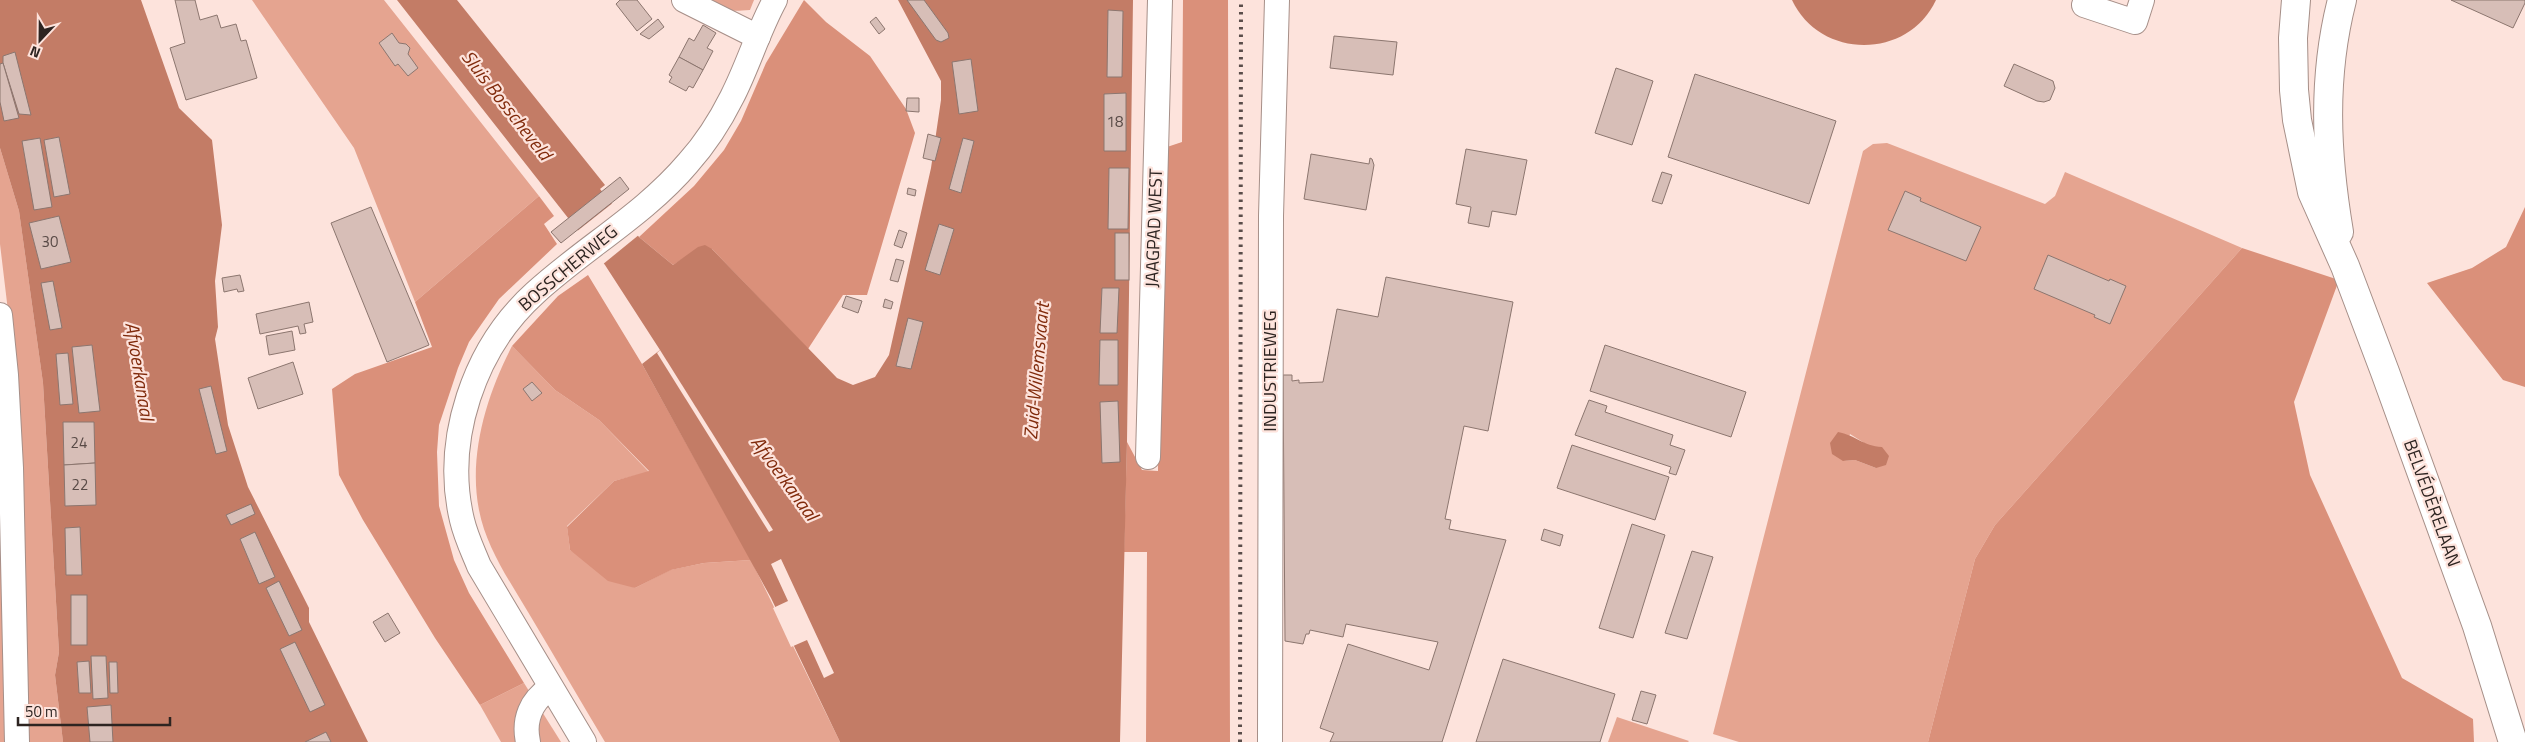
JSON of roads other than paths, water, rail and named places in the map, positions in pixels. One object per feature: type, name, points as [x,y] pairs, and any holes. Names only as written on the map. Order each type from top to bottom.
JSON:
[{"type":"main road","name":"BELVÉDÈRELAAN","points":[[2296,0],[2293,38],[2294,80],[2297,120],[2306,171],[2321,215],[2345,266],[2477,626],[2513,742]]},
{"type":"main road","name":"BELVÉDÈRELAAN","points":[[2342,0],[2330,62],[2327,117],[2332,183],[2345,266]]},
{"type":"street","points":[[684,0],[758,37]]},
{"type":"street","name":"BOSSCHERWEG","points":[[584,742],[550,688],[479,566],[466,537],[458,503],[457,463],[464,412],[486,354],[524,303],[634,213],[683,169],[708,138],[733,96],[775,0]]},
{"type":"street","name":"JAAGPAD WEST","points":[[1148,457],[1160,0]]},
{"type":"street","name":"INDUSTRIEWEG","points":[[1270,742],[1270,216],[1277,0]]},
{"type":"street","points":[[2086,0],[2084,6],[2135,22],[2142,0]]},
{"type":"street","points":[[0,315],[6,375],[11,468],[17,742]]},
{"type":"street","points":[[528,742],[525,729],[530,708],[540,695],[550,688]]},
{"type":"water","name":"Afvoerkanaal","points":[[0,0],[141,0],[179,108],[212,140],[222,225],[215,281],[218,327],[215,339],[228,425],[248,487],[309,608],[309,622],[368,742],[63,742],[55,675],[59,652],[43,383],[19,211],[0,148]]},
{"type":"water","points":[[397,0],[457,0],[605,185],[600,189],[639,237],[673,265],[698,247],[705,245],[712,249],[837,378],[853,385],[875,377],[889,355],[931,168],[941,100],[941,81],[898,0],[1133,0],[1127,442],[1120,742],[840,742],[771,598],[642,364],[660,350],[605,265]]},
{"type":"water","points":[[1792,0],[1936,0],[1923,20],[1906,34],[1886,42],[1864,45],[1842,42],[1822,34],[1805,20]]},
{"type":"water","points":[[1838,432],[1870,445],[1882,447],[1889,456],[1886,465],[1876,468],[1855,460],[1843,461],[1832,454],[1830,443]]},
{"type":"railway","points":[[1240,742],[1241,0]]},
{"type":"water label","name":"Sluis Bosscheveld","points":[[507,105]]},
{"type":"water label","name":"Zuid-Willemsvaart","points":[[1036,371]]}]
